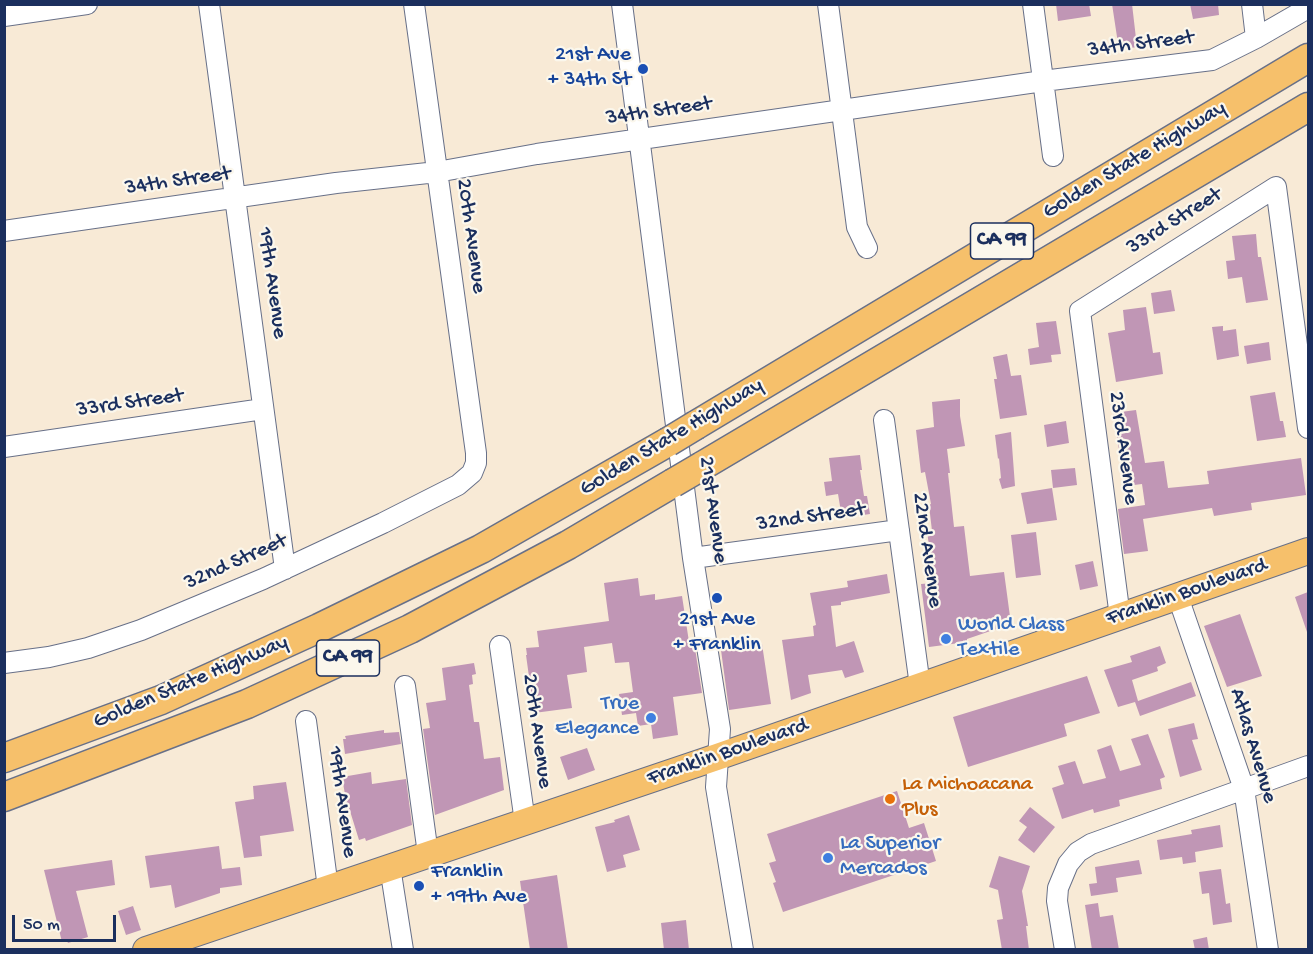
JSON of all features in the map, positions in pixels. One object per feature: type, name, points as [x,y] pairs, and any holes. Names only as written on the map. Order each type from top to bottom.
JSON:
[{"type":"highway","name":"Golden State Highway","points":[[4,758],[161,700],[319,628],[481,549],[668,442],[1308,58]]},
{"type":"highway","name":"Golden State Highway","points":[[4,797],[247,704],[410,629],[568,545],[1308,107]]},
{"type":"main road","name":"Franklin Boulevard","points":[[146,950],[717,757],[1308,551]]},
{"type":"street","points":[[4,16],[87,4]]},
{"type":"street","name":"19th Avenue","points":[[209,4],[285,569]]},
{"type":"street","name":"20th Avenue","points":[[414,4],[476,453],[476,463],[472,473]]},
{"type":"street","name":"21st Avenue","points":[[622,4],[693,558],[720,729],[716,787],[743,950]]},
{"type":"street","points":[[828,4],[857,227],[867,248]]},
{"type":"street","points":[[1033,4],[1053,156]]},
{"type":"street","points":[[1252,4],[1256,38]]},
{"type":"street","name":"34th Street","points":[[4,231],[336,183],[437,172],[537,154],[1043,81],[1212,60],[1308,8]]},
{"type":"street","name":"33rd Street","points":[[1100,298],[1276,187],[1308,428]]},
{"type":"street","name":"23rd Avenue","points":[[1100,298],[1080,311],[1120,616]]},
{"type":"street","name":"33rd Street","points":[[4,447],[263,409]]},
{"type":"street","name":"22nd Avenue","points":[[884,420],[920,686]]},
{"type":"street","name":"32nd Street","points":[[4,663],[49,657],[141,630],[285,569],[458,485],[472,473]]},
{"type":"street","name":"32nd Street","points":[[693,558],[899,530]]},
{"type":"street","name":"Atlas Avenue","points":[[1178,597],[1244,789],[1268,950]]},
{"type":"street","name":"20th Avenue","points":[[500,646],[525,822]]},
{"type":"street","points":[[405,686],[428,855]]},
{"type":"street","name":"19th Avenue","points":[[306,722],[328,888]]},
{"type":"street","points":[[1065,950],[1057,901],[1058,888],[1068,864],[1078,852],[1091,844],[1308,766]]},
{"type":"street","name":"19th Avenue","points":[[390,867],[403,950]]},
{"type":"building","points":[[1056,4],[1089,4],[1091,16],[1058,21]]},
{"type":"building","points":[[1112,4],[1132,4],[1137,47],[1119,50]]},
{"type":"building","points":[[1190,4],[1218,4],[1219,15],[1193,19]]},
{"type":"building","points":[[1256,234],[1258,257],[1261,257],[1268,300],[1246,303],[1242,277],[1228,279],[1226,261],[1235,260],[1232,236]]},
{"type":"building","points":[[1171,290],[1175,311],[1154,314],[1151,293]]},
{"type":"building","points":[[1146,307],[1153,353],[1160,352],[1163,374],[1116,382],[1108,333],[1125,330],[1123,310]]},
{"type":"building","points":[[1056,321],[1061,354],[1051,355],[1052,362],[1030,365],[1028,349],[1039,347],[1036,323]]},
{"type":"building","points":[[1223,326],[1223,331],[1236,329],[1239,356],[1217,360],[1212,327]]},
{"type":"building","points":[[1269,342],[1271,360],[1247,364],[1244,346]]},
{"type":"building","points":[[1007,354],[1011,376],[1021,375],[1027,415],[1000,419],[993,357]]},
{"type":"building","points":[[1275,392],[1280,421],[1283,421],[1286,437],[1257,441],[1250,396]]},
{"type":"building","points":[[960,399],[965,446],[947,449],[954,527],[964,526],[970,576],[1004,572],[1011,624],[967,639],[967,642],[929,647],[921,584],[934,583],[927,531],[932,531],[929,505],[931,504],[925,472],[921,473],[916,430],[934,427],[932,402]]},
{"type":"building","points":[[1136,410],[1145,463],[1164,461],[1168,488],[1209,484],[1207,471],[1301,458],[1306,495],[1251,503],[1252,510],[1214,516],[1212,508],[1143,519],[1148,551],[1124,554],[1118,509],[1145,505],[1142,484],[1134,485],[1133,479],[1124,480],[1113,413]]},
{"type":"building","points":[[1066,421],[1069,443],[1047,447],[1044,425]]},
{"type":"building","points":[[1011,432],[1015,486],[1002,489],[995,435]]},
{"type":"building","points":[[860,455],[864,496],[867,496],[870,514],[842,518],[838,494],[826,496],[824,482],[832,481],[829,458]]},
{"type":"building","points":[[1075,468],[1077,485],[1053,488],[1051,470]]},
{"type":"building","points":[[1052,488],[1057,520],[1027,524],[1021,493]]},
{"type":"building","points":[[1036,532],[1041,575],[1016,578],[1011,535]]},
{"type":"building","points":[[1093,561],[1098,586],[1080,590],[1075,565]]},
{"type":"building","points":[[887,574],[890,593],[831,606],[836,647],[854,641],[864,672],[845,678],[842,670],[808,675],[811,693],[791,700],[782,640],[814,636],[813,626],[816,625],[810,593],[848,587],[847,581]]},
{"type":"building","points":[[638,578],[640,596],[655,594],[655,600],[682,596],[689,642],[694,642],[702,693],[673,697],[678,735],[653,739],[651,724],[638,726],[636,713],[622,715],[619,694],[633,692],[629,662],[615,663],[612,643],[584,647],[587,672],[567,675],[572,708],[534,713],[526,648],[539,647],[537,631],[609,621],[604,583]]},
{"type":"building","points":[[1308,592],[1308,632],[1307,632],[1295,597]]},
{"type":"building","points":[[1240,614],[1262,676],[1227,687],[1204,626]]},
{"type":"building","points":[[762,644],[771,704],[729,710],[721,650]]},
{"type":"building","points":[[1160,646],[1166,663],[1157,667],[1158,671],[1132,680],[1138,701],[1191,682],[1196,696],[1140,716],[1135,702],[1118,707],[1104,670],[1132,662],[1130,656]]},
{"type":"building","points":[[474,663],[476,674],[472,675],[473,684],[469,685],[474,722],[479,722],[484,759],[500,757],[504,790],[435,815],[423,729],[430,728],[426,703],[446,700],[442,668]]},
{"type":"building","points":[[1087,676],[1100,713],[1064,724],[1067,736],[968,767],[953,717]]},
{"type":"building","points":[[1194,723],[1198,739],[1192,740],[1202,770],[1180,777],[1168,729]]},
{"type":"building","points":[[384,730],[384,733],[399,732],[401,744],[345,754],[343,739],[346,739],[345,736]]},
{"type":"building","points":[[1148,734],[1165,777],[1160,779],[1162,789],[1119,800],[1120,806],[1094,813],[1093,809],[1062,819],[1052,788],[1064,784],[1058,766],[1075,761],[1083,784],[1106,778],[1097,750],[1111,745],[1120,771],[1141,765],[1131,739]]},
{"type":"building","points":[[587,748],[595,770],[568,780],[560,757]]},
{"type":"building","points":[[371,772],[372,784],[406,779],[412,825],[366,841],[365,838],[359,840],[350,811],[348,812],[342,777]]},
{"type":"building","points":[[286,782],[294,831],[260,836],[262,856],[244,858],[235,802],[254,799],[253,786]]},
{"type":"building","points":[[897,791],[909,828],[924,823],[936,861],[783,912],[773,883],[776,882],[769,863],[776,861],[767,834]]},
{"type":"building","points":[[1030,807],[1055,827],[1034,853],[1018,840],[1027,827],[1019,821]]},
{"type":"building","points":[[629,815],[640,850],[623,855],[626,867],[607,872],[595,827],[615,822],[614,820]]},
{"type":"building","points":[[1220,825],[1223,847],[1195,852],[1196,862],[1183,864],[1182,857],[1160,860],[1157,840],[1192,834],[1191,830]]},
{"type":"building","points":[[219,846],[222,869],[240,867],[242,885],[220,888],[220,893],[175,908],[171,885],[150,888],[145,856]]},
{"type":"building","points":[[999,856],[1030,866],[1022,891],[1028,926],[1026,926],[1029,950],[1002,950],[997,920],[1003,919],[998,890],[989,887]]},
{"type":"building","points":[[112,860],[115,885],[76,891],[88,937],[68,943],[67,941],[62,942],[44,870]]},
{"type":"building","points":[[1139,860],[1142,874],[1116,878],[1118,892],[1091,896],[1089,884],[1097,883],[1095,867]]},
{"type":"building","points":[[1221,869],[1226,904],[1230,903],[1232,922],[1213,925],[1209,893],[1202,894],[1199,872]]},
{"type":"building","points":[[557,875],[568,950],[530,950],[520,881]]},
{"type":"building","points":[[1098,903],[1100,917],[1113,915],[1119,950],[1092,950],[1085,905]]},
{"type":"building","points":[[133,906],[141,930],[126,935],[118,911]]},
{"type":"building","points":[[686,920],[689,950],[664,950],[661,923]]},
{"type":"building","points":[[1207,937],[1209,950],[1195,950],[1193,940]]},
{"type":"place","name":"21st Ave + 34th St","points":[[643,69]]},
{"type":"place","name":"21st Ave + Franklin","points":[[717,598]]},
{"type":"place","name":"World Class Textile","points":[[946,639]]},
{"type":"place","name":"True Elegance","points":[[651,718]]},
{"type":"place","name":"La Michoacana Plus","points":[[890,799]]},
{"type":"place","name":"La Superior Mercados","points":[[828,858]]},
{"type":"place","name":"Franklin + 19th Ave","points":[[419,886]]}]
